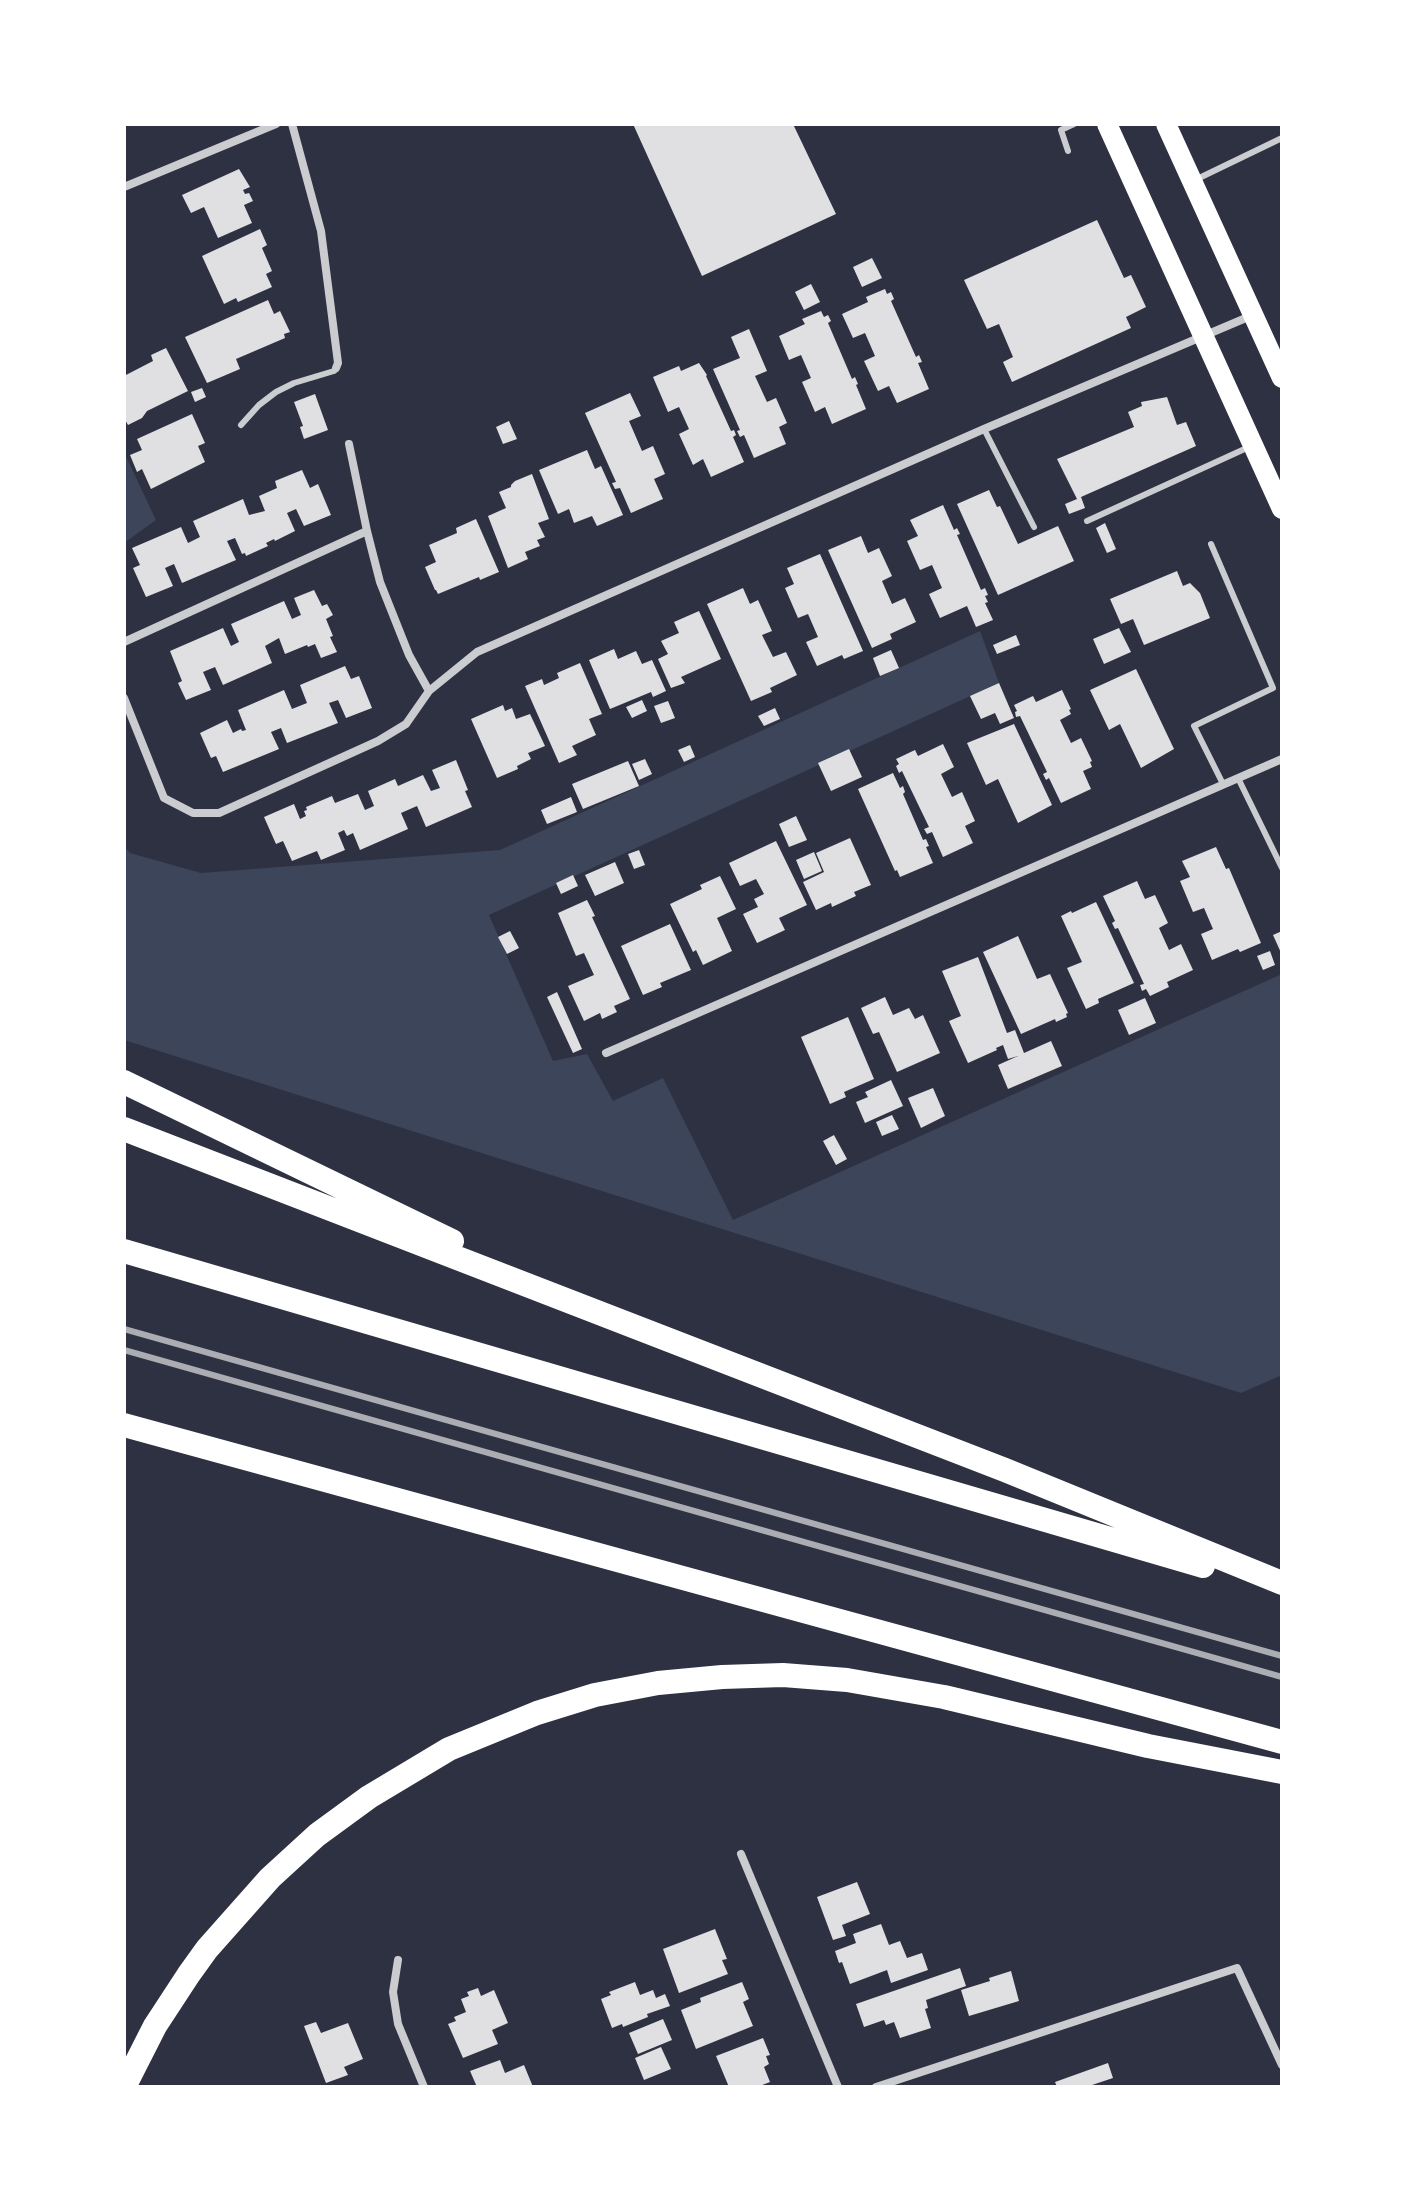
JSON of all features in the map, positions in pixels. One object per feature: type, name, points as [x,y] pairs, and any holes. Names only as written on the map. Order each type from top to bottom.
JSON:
[{"type":"highway","points":[[124,1082],[489,1259],[668,1341]]},
{"type":"highway","points":[[124,1129],[1005,1470],[1282,1586]]},
{"type":"highway","points":[[124,1251],[1282,1586]]},
{"type":"highway","points":[[124,1425],[1282,1742]]},
{"type":"highway","points":[[124,1439],[300,1472]]},
{"type":"highway","points":[[124,2087],[155,2026],[207,1949],[270,1878],[317,1835],[394,1780],[449,1749],[522,1718],[595,1695],[658,1683],[722,1677],[783,1675],[847,1680],[944,1697],[1148,1746],[1282,1772]]},
{"type":"main road","points":[[1107,124],[1282,509]]},
{"type":"main road","points":[[1166,124],[1282,378]]},
{"type":"street","points":[[124,187],[276,124]]},
{"type":"street","points":[[292,124],[321,231],[338,363],[336,368]]},
{"type":"street","points":[[124,698],[164,798],[193,813],[219,813],[378,741],[406,724],[429,691],[477,652],[984,429],[1253,315]]},
{"type":"street","points":[[349,444],[380,582],[409,655],[429,691]]},
{"type":"street","points":[[124,642],[367,531]]},
{"type":"street","points":[[606,1053],[1282,759]]},
{"type":"street","points":[[741,1854],[838,2087]]},
{"type":"street","points":[[398,1960],[393,1992],[398,2024],[424,2087]]},
{"type":"street","points":[[876,2087],[1237,1968],[1282,2065]]},
{"type":"lane","points":[[1068,151],[1061,130],[1074,124]]},
{"type":"lane","points":[[1192,182],[1282,138]]},
{"type":"lane","points":[[241,425],[276,392],[336,368]]},
{"type":"lane","points":[[984,429],[1034,527]]},
{"type":"lane","points":[[1087,521],[1252,446]]},
{"type":"lane","points":[[1211,544],[1273,688],[1194,726],[1223,784]]},
{"type":"lane","points":[[1238,778],[1282,868]]},
{"type":"shaded area","points":[[124,452],[156,520],[124,543]]},
{"type":"shaded area","points":[[980,631],[999,683],[489,915],[553,1061],[587,1054],[613,1101],[663,1078],[733,1220],[1282,974],[1282,1375],[1241,1393],[124,1040],[124,846],[130,853],[201,873],[500,850]]},
{"type":"building","points":[[633,124],[793,124],[836,214],[702,276]]},
{"type":"building","points":[[239,169],[250,187],[243,190],[245,194],[249,193],[253,201],[244,205],[252,223],[218,238],[204,207],[191,213],[182,195]]},
{"type":"building","points":[[1097,220],[1124,278],[1131,275],[1146,307],[1126,317],[1131,328],[1012,382],[1003,362],[1013,357],[999,324],[987,329],[964,280]]},
{"type":"building","points":[[260,229],[267,245],[262,248],[272,271],[266,274],[272,287],[238,302],[236,298],[224,304],[202,256]]},
{"type":"building","points":[[872,258],[882,278],[862,287],[853,267]]},
{"type":"building","points":[[811,284],[820,302],[804,310],[795,292]]},
{"type":"building","points":[[885,289],[887,294],[891,292],[894,299],[891,301],[916,357],[919,355],[922,362],[918,363],[929,389],[897,403],[889,386],[878,391],[864,361],[875,356],[865,333],[853,338],[842,314],[868,302],[866,297]]},
{"type":"building","points":[[268,300],[274,314],[280,311],[290,332],[284,334],[285,338],[236,359],[240,369],[207,383],[185,337]]},
{"type":"building","points":[[821,311],[831,321],[828,323],[852,379],[855,377],[866,409],[832,424],[825,407],[815,412],[802,382],[811,378],[801,355],[789,360],[779,336],[805,324],[802,319]]},
{"type":"building","points":[[749,329],[767,371],[755,376],[767,402],[776,398],[787,423],[779,427],[786,444],[754,458],[744,435],[740,437],[737,431],[740,430],[713,369],[740,358],[731,337]]},
{"type":"building","points":[[166,348],[188,391],[147,411],[142,418],[128,425],[124,418],[124,376],[153,361],[151,355]]},
{"type":"building","points":[[699,363],[731,431],[734,430],[736,435],[733,437],[744,462],[711,477],[703,459],[693,465],[679,434],[689,429],[679,407],[668,412],[653,377],[679,366],[681,371]]},
{"type":"building","points":[[202,388],[206,397],[195,402],[191,392]]},
{"type":"building","points":[[630,393],[641,416],[629,421],[642,451],[653,446],[665,474],[654,479],[663,499],[631,513],[620,488],[615,489],[612,483],[616,482],[585,413]]},
{"type":"building","points":[[315,394],[328,430],[304,439],[300,427],[303,426],[294,402]]},
{"type":"building","points":[[1167,397],[1177,425],[1186,422],[1196,446],[1081,497],[1085,508],[1069,514],[1065,504],[1077,499],[1057,459],[1134,427],[1128,412],[1142,406],[1141,402]]},
{"type":"building","points":[[192,414],[205,443],[198,446],[205,462],[151,489],[142,469],[137,472],[130,455],[142,450],[137,439]]},
{"type":"building","points":[[509,421],[517,439],[503,444],[496,427]]},
{"type":"building","points":[[587,450],[595,469],[601,466],[623,515],[597,526],[592,516],[574,523],[569,509],[558,514],[539,470]]},
{"type":"building","points":[[302,470],[310,488],[318,484],[331,515],[304,526],[296,509],[287,513],[295,531],[266,543],[268,546],[246,556],[235,538],[227,541],[236,560],[182,583],[174,564],[165,568],[173,586],[146,597],[133,568],[140,565],[132,548],[181,527],[188,543],[200,537],[193,521],[243,499],[249,515],[265,511],[259,496],[277,488],[275,481]]},
{"type":"building","points":[[532,474],[549,519],[538,523],[545,537],[537,540],[540,546],[525,552],[528,559],[508,568],[488,516],[506,508],[499,492]]},
{"type":"building","points":[[989,490],[1018,544],[1058,526],[1074,561],[998,595],[957,504]]},
{"type":"building","points":[[943,505],[954,530],[957,528],[960,534],[957,535],[981,590],[985,588],[988,595],[985,596],[988,602],[985,603],[993,620],[976,627],[967,606],[940,618],[929,594],[942,588],[932,565],[920,570],[907,541],[918,536],[910,520]]},
{"type":"building","points":[[476,519],[499,572],[438,594],[425,567],[436,562],[429,545],[457,533],[456,528]]},
{"type":"building","points":[[1105,523],[1116,549],[1107,553],[1096,528]]},
{"type":"building","points":[[861,536],[868,553],[879,548],[892,576],[882,581],[892,604],[905,598],[916,622],[890,634],[892,639],[872,648],[828,550]]},
{"type":"building","points":[[820,554],[863,651],[844,659],[842,655],[817,666],[806,642],[818,637],[808,614],[798,618],[785,588],[794,584],[787,568]]},
{"type":"building","points":[[1177,571],[1183,586],[1190,583],[1200,593],[1210,618],[1144,645],[1133,619],[1121,624],[1110,599]]},
{"type":"building","points":[[743,588],[750,604],[758,600],[772,631],[762,635],[773,657],[786,652],[797,675],[770,688],[772,692],[751,701],[707,604]]},
{"type":"building","points":[[314,590],[322,606],[327,604],[333,615],[326,619],[337,652],[321,658],[315,644],[285,654],[279,638],[265,646],[272,663],[223,685],[215,667],[203,672],[211,690],[186,700],[170,651],[223,628],[231,646],[239,642],[231,624],[284,601],[292,619],[301,615],[294,598]]},
{"type":"building","points":[[699,611],[721,659],[681,677],[685,683],[671,688],[658,659],[668,654],[661,641],[679,633],[674,622]]},
{"type":"building","points":[[1119,628],[1131,652],[1104,664],[1093,639]]},
{"type":"building","points":[[1016,635],[1020,645],[997,654],[993,645]]},
{"type":"building","points":[[614,649],[618,659],[636,651],[642,664],[652,660],[666,691],[653,697],[651,692],[610,709],[589,660]]},
{"type":"building","points":[[891,650],[899,668],[880,676],[873,658]]},
{"type":"building","points":[[580,663],[602,714],[589,719],[596,735],[572,746],[577,755],[559,763],[525,686],[542,679],[544,685],[559,678],[557,673]]},
{"type":"building","points":[[345,666],[351,679],[359,676],[372,708],[346,718],[338,700],[329,703],[338,723],[287,743],[281,728],[271,732],[279,749],[223,772],[216,756],[211,758],[200,733],[227,720],[233,733],[246,730],[238,710],[284,690],[292,709],[307,703],[300,685]]},
{"type":"building","points":[[1136,669],[1174,749],[1141,768],[1120,724],[1109,730],[1090,690]]},
{"type":"building","points":[[999,683],[1014,718],[1000,724],[995,713],[981,719],[970,696]]},
{"type":"building","points":[[1062,690],[1071,714],[1060,720],[1071,743],[1081,738],[1092,767],[1083,771],[1091,789],[1061,803],[1049,778],[1046,780],[1043,774],[1047,772],[1020,716],[1016,717],[1014,705],[1033,696],[1036,702]]},
{"type":"building","points":[[642,700],[647,711],[632,718],[626,707]]},
{"type":"building","points":[[668,701],[675,718],[661,723],[654,706]]},
{"type":"building","points":[[503,705],[505,711],[512,708],[516,719],[530,714],[545,746],[528,753],[531,759],[517,766],[518,769],[497,778],[471,719]]},
{"type":"building","points":[[775,708],[780,719],[764,726],[758,716]]},
{"type":"building","points":[[1014,724],[1052,805],[1018,823],[998,779],[986,785],[967,743]]},
{"type":"building","points":[[943,744],[954,767],[941,774],[952,797],[962,792],[975,821],[965,826],[973,843],[943,857],[932,832],[927,834],[924,829],[929,827],[902,771],[899,773],[896,759],[915,750],[918,756]]},
{"type":"building","points":[[690,745],[695,757],[684,762],[678,750]]},
{"type":"building","points":[[849,749],[862,777],[831,791],[818,763]]},
{"type":"building","points":[[645,759],[652,774],[639,780],[632,764]]},
{"type":"building","points":[[456,760],[472,807],[426,827],[417,806],[401,813],[408,829],[360,850],[353,833],[347,836],[344,830],[338,833],[345,850],[321,860],[317,851],[292,861],[283,841],[276,844],[264,817],[294,804],[300,819],[306,816],[306,807],[332,796],[335,803],[358,794],[365,810],[374,806],[368,791],[395,779],[398,786],[423,775],[431,791],[440,788],[432,770]]},
{"type":"building","points":[[628,761],[639,786],[583,809],[572,784]]},
{"type":"building","points":[[893,773],[900,788],[903,786],[903,794],[923,840],[926,839],[933,863],[900,877],[858,789]]},
{"type":"building","points":[[571,797],[577,812],[547,824],[541,810]]},
{"type":"building","points":[[796,816],[807,840],[789,847],[779,824]]},
{"type":"building","points":[[850,838],[871,885],[832,907],[831,903],[816,910],[803,882],[824,872],[816,853]]},
{"type":"building","points":[[776,841],[807,905],[779,918],[785,930],[757,943],[743,914],[758,907],[754,899],[764,894],[756,879],[740,886],[729,863]]},
{"type":"building","points":[[1216,847],[1226,869],[1229,868],[1261,943],[1212,960],[1201,934],[1213,929],[1204,908],[1193,912],[1180,881],[1190,877],[1182,861]]},
{"type":"building","points":[[639,850],[645,865],[634,869],[628,854]]},
{"type":"building","points":[[814,852],[822,871],[804,879],[796,860]]},
{"type":"building","points":[[615,862],[624,883],[595,896],[585,875]]},
{"type":"building","points":[[573,875],[578,886],[561,894],[556,883]]},
{"type":"building","points":[[720,876],[736,909],[717,918],[732,951],[703,965],[696,950],[693,952],[670,904],[702,889],[700,885]]},
{"type":"building","points":[[1137,881],[1145,899],[1155,895],[1168,923],[1159,928],[1169,950],[1181,944],[1193,970],[1167,982],[1169,987],[1150,996],[1146,989],[1142,991],[1140,985],[1144,984],[1118,928],[1115,929],[1112,923],[1115,921],[1103,896]]},
{"type":"building","points":[[587,900],[630,999],[614,1006],[617,1012],[602,1019],[600,1013],[584,1021],[568,986],[594,975],[584,953],[576,956],[558,913]]},
{"type":"building","points":[[1096,902],[1134,983],[1098,999],[1099,1003],[1086,1009],[1067,968],[1082,962],[1061,916]]},
{"type":"building","points":[[670,924],[691,970],[660,983],[662,987],[643,995],[621,946]]},
{"type":"building","points":[[510,931],[519,948],[507,954],[498,937]]},
{"type":"building","points":[[1282,931],[1282,955],[1273,935]]},
{"type":"building","points":[[1018,936],[1037,979],[1050,974],[1068,1013],[1067,1017],[1056,1022],[1055,1019],[1021,1034],[983,952]]},
{"type":"building","points":[[1270,951],[1275,965],[1263,970],[1257,956]]},
{"type":"building","points":[[978,957],[1007,1033],[1015,1030],[1024,1053],[1051,1041],[1062,1066],[1008,1089],[998,1065],[1018,1056],[1008,1059],[1003,1045],[968,1063],[949,1021],[961,1016],[942,971]]},
{"type":"building","points":[[557,992],[582,1049],[573,1053],[547,997]]},
{"type":"building","points":[[885,997],[893,1015],[909,1008],[915,1019],[923,1015],[940,1053],[897,1072],[879,1032],[873,1034],[861,1008]]},
{"type":"building","points":[[1145,998],[1156,1023],[1129,1035],[1118,1010]]},
{"type":"building","points":[[848,1017],[874,1079],[844,1092],[846,1097],[830,1104],[801,1037]]},
{"type":"building","points":[[891,1080],[903,1106],[865,1123],[856,1102],[868,1097],[865,1092]]},
{"type":"building","points":[[933,1088],[945,1116],[921,1128],[908,1098]]},
{"type":"building","points":[[892,1115],[899,1129],[882,1136],[876,1122]]},
{"type":"building","points":[[834,1135],[847,1159],[836,1165],[823,1141]]},
{"type":"building","points":[[857,1882],[870,1914],[842,1925],[846,1936],[833,1940],[817,1897]]},
{"type":"building","points":[[881,1924],[889,1945],[900,1941],[907,1958],[922,1953],[928,1970],[891,1983],[887,1970],[850,1984],[835,1951],[856,1943],[853,1934]]},
{"type":"building","points":[[715,1929],[727,1959],[722,1960],[728,1974],[679,1993],[663,1949]]},
{"type":"building","points":[[960,1968],[966,1986],[926,2000],[928,2008],[925,2009],[931,2028],[900,2038],[894,2022],[886,2025],[884,2020],[864,2027],[856,2004]]},
{"type":"building","points":[[1011,1971],[1019,2001],[969,2016],[961,1990]]},
{"type":"building","points":[[635,1982],[640,1995],[653,1990],[656,1998],[665,1994],[670,2006],[623,2027],[622,2024],[612,2028],[601,1999],[611,1995],[609,1992]]},
{"type":"building","points":[[742,1982],[749,1999],[743,2002],[753,2026],[696,2049],[681,2010],[701,2002],[700,1998]]},
{"type":"building","points":[[478,1988],[481,1996],[494,1990],[508,2023],[492,2030],[498,2044],[463,2058],[448,2024],[456,2021],[454,2017],[466,2012],[461,1999],[469,1996],[467,1992]]},
{"type":"building","points":[[663,2019],[672,2040],[638,2054],[629,2033]]},
{"type":"building","points":[[316,2022],[321,2033],[348,2023],[363,2059],[344,2067],[348,2075],[326,2083],[304,2026]]},
{"type":"building","points":[[763,2038],[770,2055],[766,2056],[769,2064],[764,2067],[770,2082],[757,2087],[729,2087],[716,2056]]},
{"type":"building","points":[[661,2047],[671,2069],[644,2080],[635,2058]]},
{"type":"building","points":[[500,2060],[505,2073],[524,2065],[533,2087],[477,2087],[470,2071]]},
{"type":"building","points":[[1108,2063],[1113,2078],[1093,2087],[1057,2087],[1055,2082]]},
{"type":"railway","points":[[124,1329],[1282,1656]]},
{"type":"railway","points":[[124,1350],[1282,1677]]}]
